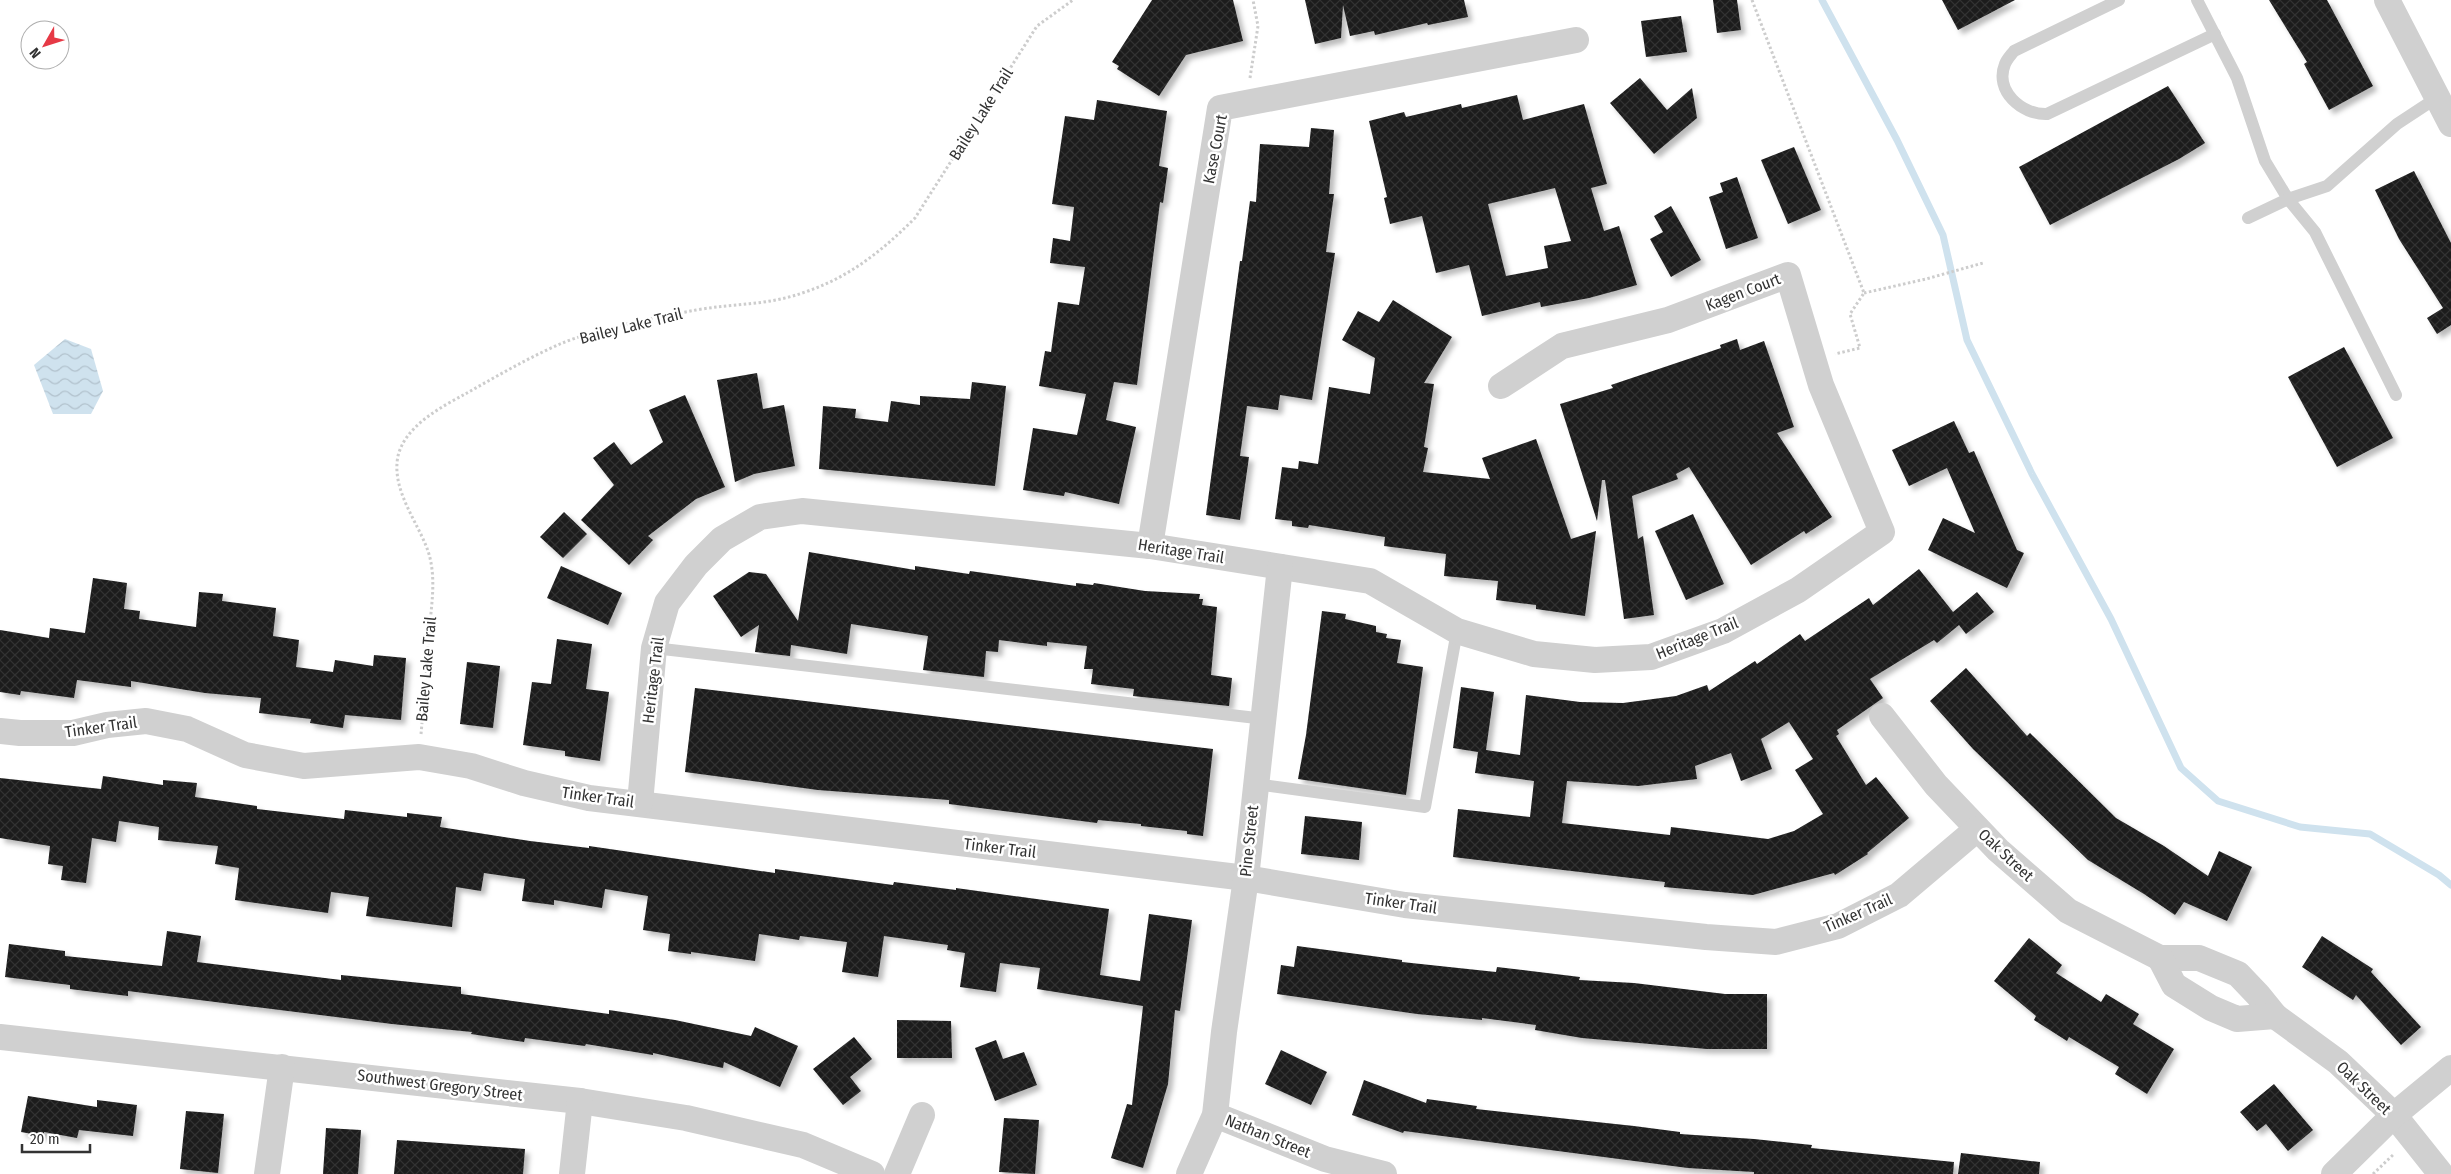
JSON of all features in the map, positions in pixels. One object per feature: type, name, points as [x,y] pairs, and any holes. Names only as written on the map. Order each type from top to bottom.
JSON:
[{"type":"street","points":[[2387,0],[2444,94],[2451,124]]},
{"type":"street","name":"Kase Court","points":[[1150,546],[1220,108],[1576,40]]},
{"type":"street","name":"Kagen Court","points":[[1501,386],[1562,346],[1668,320],[1788,275],[1821,384],[1882,532]]},
{"type":"street","name":"Heritage Trail","points":[[640,803],[654,648],[667,603],[696,565],[722,539],[760,517],[802,511],[1150,546],[1370,581],[1457,631],[1534,654],[1595,660],[1651,657],[1723,630],[1790,594],[1882,532]]},
{"type":"street","name":"Pine Street","points":[[1215,1115],[1224,1032],[1246,878],[1280,567]]},
{"type":"street","name":"Oak Street","points":[[1882,716],[1936,785],[1977,829],[1998,850],[2068,911],[2160,958],[2199,958],[2238,974],[2258,995],[2274,1016],[2338,1062],[2394,1115],[2441,1174]]},
{"type":"street","name":"Tinker Trail","points":[[0,731],[73,733],[107,725],[146,721],[187,729],[245,755],[304,766],[419,757],[471,766],[524,784],[589,798],[1246,878],[1405,905],[1706,937],[1776,942],[1838,926],[1899,895],[1977,829]]},
{"type":"street","points":[[2160,958],[2174,985],[2211,1008],[2238,1019],[2274,1016]]},
{"type":"street","name":"Southwest Gregory Street","points":[[0,1037],[580,1101],[686,1118],[803,1145],[872,1174]]},
{"type":"street","points":[[267,1174],[282,1067]]},
{"type":"street","points":[[2334,1174],[2394,1115],[2451,1068]]},
{"type":"street","points":[[572,1174],[580,1101]]},
{"type":"street","name":"Nathan Street","points":[[1188,1174],[1215,1115],[1325,1159],[1384,1174]]},
{"type":"street","points":[[897,1174],[922,1116]]},
{"type":"lane","points":[[2119,0],[2014,51],[2005,64],[2004,83],[2015,104],[2034,115],[2047,114],[2215,34]]},
{"type":"lane","points":[[2197,0],[2237,78],[2265,161],[2288,199],[2315,232],[2396,395]]},
{"type":"lane","points":[[2248,218],[2288,199],[2327,186],[2397,124],[2444,94]]},
{"type":"lane","points":[[1255,784],[1425,807],[1457,631]]},
{"type":"lane","points":[[654,648],[1264,719]]},
{"type":"path","name":"Bailey Lake Trail","points":[[419,757],[434,581],[428,551],[411,519],[398,479],[397,459],[402,442],[420,424],[445,405],[561,344],[611,329],[697,310],[777,302],[839,279],[865,263],[889,244],[915,218],[1037,26],[1073,0]]},
{"type":"path","points":[[1246,103],[1258,26],[1253,0]]},
{"type":"path","points":[[1752,0],[1864,293]]},
{"type":"path","points":[[1813,359],[1860,348],[1850,314],[1864,293],[1926,279],[1983,263]]},
{"type":"water","points":[[65,339],[91,349],[103,391],[91,414],[53,414],[34,365]]},
{"type":"building","points":[[1152,0],[1233,0],[1243,41],[1186,55],[1159,96],[1117,69],[1119,66],[1112,62]]},
{"type":"building","points":[[1305,0],[1464,0],[1468,17],[1428,25],[1427,23],[1375,35],[1374,31],[1350,36],[1343,5],[1341,38],[1315,44]]},
{"type":"building","points":[[1713,0],[1737,0],[1741,30],[1717,33]]},
{"type":"building","points":[[1942,0],[2015,0],[1958,30]]},
{"type":"building","points":[[2269,0],[2327,0],[2373,86],[2329,110],[2304,64],[2307,62]]},
{"type":"building","points":[[1681,16],[1687,52],[1646,57],[1641,21]]},
{"type":"building","points":[[1640,78],[1667,110],[1692,88],[1697,118],[1654,154],[1610,103]]},
{"type":"building","points":[[2168,86],[2205,143],[2179,159],[2050,225],[2019,167]]},
{"type":"building","points":[[1517,95],[1523,120],[1584,104],[1607,184],[1591,188],[1604,231],[1619,226],[1637,285],[1589,298],[1541,307],[1540,302],[1482,316],[1469,265],[1436,273],[1422,216],[1390,224],[1384,198],[1387,197],[1369,121],[1404,112],[1406,117],[1461,104],[1462,108]],"holes":[[[1555,188],[1571,241],[1544,246],[1548,268],[1506,276],[1488,204]]]},
{"type":"building","points":[[1097,100],[1167,111],[1159,166],[1168,168],[1163,203],[1160,202],[1137,385],[1114,382],[1106,420],[1136,427],[1119,504],[1065,492],[1064,496],[1023,490],[1033,428],[1077,435],[1086,394],[1039,386],[1045,351],[1051,352],[1058,302],[1079,305],[1085,267],[1050,263],[1053,238],[1070,241],[1074,207],[1052,204],[1065,116],[1094,120]]},
{"type":"building","points":[[1311,128],[1334,130],[1329,194],[1334,194],[1326,252],[1335,253],[1312,400],[1280,395],[1278,410],[1247,406],[1240,456],[1249,457],[1240,520],[1206,515],[1240,261],[1242,261],[1250,201],[1256,202],[1260,144],[1309,147]]},
{"type":"building","points":[[1794,147],[1821,210],[1788,224],[1761,160]]},
{"type":"building","points":[[2414,171],[2451,243],[2451,325],[2437,334],[2427,318],[2443,308],[2399,239],[2375,190]]},
{"type":"building","points":[[1737,177],[1758,238],[1726,249],[1709,197],[1723,192],[1720,183]]},
{"type":"building","points":[[1671,206],[1701,260],[1671,277],[1650,239],[1663,232],[1654,216]]},
{"type":"building","points":[[1393,300],[1452,337],[1424,383],[1434,384],[1424,447],[1428,448],[1423,472],[1490,479],[1482,458],[1536,439],[1571,539],[1596,531],[1585,616],[1536,609],[1536,605],[1496,600],[1498,581],[1444,576],[1446,554],[1384,546],[1385,537],[1309,525],[1308,528],[1292,526],[1292,521],[1275,519],[1282,467],[1298,469],[1299,461],[1318,464],[1329,387],[1370,394],[1375,358],[1342,340],[1358,311],[1379,322]]},
{"type":"building","points":[[1737,339],[1740,350],[1764,341],[1794,427],[1777,433],[1832,517],[1806,534],[1804,531],[1751,565],[1689,467],[1676,474],[1678,479],[1632,496],[1638,539],[1643,536],[1654,615],[1624,619],[1605,480],[1602,480],[1597,521],[1560,404],[1613,388],[1611,385],[1721,348],[1720,345]]},
{"type":"building","points":[[2344,347],[2393,438],[2337,467],[2288,377]]},
{"type":"building","points":[[757,373],[763,409],[784,405],[795,466],[754,474],[735,482],[717,380]]},
{"type":"building","points":[[972,382],[1006,386],[995,486],[819,469],[823,406],[856,409],[855,418],[888,422],[891,401],[920,405],[920,396],[970,399]]},
{"type":"building","points":[[685,395],[725,487],[696,499],[648,536],[653,540],[629,565],[581,520],[614,485],[593,458],[614,442],[631,465],[663,442],[649,410]]},
{"type":"building","points":[[1954,421],[1969,453],[1974,451],[2017,550],[2024,553],[2007,588],[1928,550],[1943,518],[1975,533],[1947,468],[1909,486],[1892,450]]},
{"type":"building","points":[[564,512],[587,534],[563,558],[540,537]]},
{"type":"building","points":[[1693,514],[1724,584],[1686,600],[1655,531]]},
{"type":"building","points":[[809,552],[915,570],[915,566],[969,574],[970,571],[1076,586],[1076,583],[1093,585],[1094,583],[1145,591],[1200,594],[1199,599],[1203,599],[1202,605],[1217,607],[1211,675],[1232,678],[1229,706],[1133,696],[1134,689],[1091,684],[1093,669],[1084,669],[1087,646],[1047,642],[1047,646],[999,640],[998,652],[986,651],[984,677],[923,670],[928,636],[851,624],[847,654],[791,645],[790,656],[755,652],[759,625],[741,637],[713,596],[749,572],[766,574],[798,621]]},
{"type":"building","points":[[561,566],[622,593],[608,625],[547,598]]},
{"type":"building","points":[[1919,569],[1953,612],[1977,592],[1994,612],[1966,634],[1959,625],[1937,643],[1934,640],[1870,679],[1883,698],[1837,730],[1839,734],[1836,736],[1866,785],[1876,777],[1909,818],[1868,854],[1835,875],[1834,873],[1753,895],[1664,887],[1665,882],[1453,857],[1458,809],[1530,817],[1534,781],[1475,773],[1478,752],[1453,748],[1461,687],[1494,692],[1486,750],[1520,755],[1526,695],[1580,702],[1623,703],[1676,696],[1707,685],[1709,691],[1755,661],[1757,664],[1800,634],[1805,641],[1869,598],[1873,605]],"holes":[[[1789,722],[1813,759],[1795,770],[1823,814],[1794,831],[1768,839],[1671,827],[1670,835],[1562,823],[1567,781],[1638,786],[1697,779],[1695,766],[1731,753],[1741,781],[1772,769],[1761,739]]]},
{"type":"building","points":[[93,578],[127,583],[124,609],[140,611],[139,619],[196,627],[199,592],[223,594],[222,601],[276,608],[273,636],[299,640],[296,667],[333,672],[335,660],[373,666],[374,655],[406,658],[401,720],[345,715],[343,728],[310,723],[311,719],[259,713],[261,698],[205,693],[131,681],[131,687],[77,680],[74,698],[21,691],[20,695],[0,692],[0,630],[49,638],[50,628],[85,633]]},
{"type":"building","points":[[1322,611],[1346,614],[1345,619],[1376,626],[1376,632],[1387,634],[1386,638],[1401,640],[1397,663],[1423,667],[1406,795],[1298,779],[1306,735]]},
{"type":"building","points":[[557,639],[592,644],[586,689],[609,692],[600,761],[565,756],[565,751],[523,745],[532,682],[551,684]]},
{"type":"building","points":[[467,662],[500,666],[493,728],[460,724]]},
{"type":"building","points":[[1966,668],[2027,736],[2030,733],[2116,818],[2164,846],[2208,876],[2219,851],[2252,867],[2227,921],[2184,902],[2175,915],[2088,860],[1973,749],[1930,701]]},
{"type":"building","points":[[695,688],[1213,749],[1203,836],[1187,834],[1187,831],[1141,826],[1141,824],[1098,820],[1097,823],[949,804],[949,800],[818,790],[685,772]]},
{"type":"building","points":[[103,776],[163,785],[163,780],[197,783],[195,797],[257,806],[257,809],[344,819],[345,810],[407,817],[407,813],[442,817],[440,827],[530,841],[589,848],[589,846],[775,873],[775,869],[893,885],[894,882],[956,890],[956,888],[1109,909],[1100,975],[1140,981],[1149,914],[1192,920],[1180,1011],[1175,1010],[1168,1084],[1143,1168],[1111,1158],[1127,1104],[1132,1105],[1143,1006],[1037,989],[1040,968],[1000,963],[996,992],[960,987],[965,953],[947,950],[948,945],[884,936],[878,977],[842,972],[847,942],[800,936],[799,940],[759,934],[755,961],[691,952],[691,954],[668,951],[670,934],[643,930],[648,896],[605,889],[602,908],[554,900],[554,905],[522,901],[525,879],[484,873],[481,891],[456,887],[452,927],[366,916],[369,897],[331,892],[328,913],[235,900],[239,868],[215,864],[218,846],[158,840],[159,827],[119,821],[116,842],[92,838],[86,883],[61,880],[63,866],[48,864],[50,846],[0,838],[0,778],[101,789]]},
{"type":"building","points":[[1305,816],[1362,822],[1359,860],[1301,854]]},
{"type":"building","points":[[167,931],[201,936],[197,962],[341,980],[341,975],[461,987],[461,994],[609,1014],[609,1010],[675,1020],[751,1036],[755,1027],[798,1046],[780,1087],[724,1062],[723,1068],[653,1053],[653,1055],[586,1044],[585,1046],[525,1038],[524,1042],[471,1034],[472,1032],[392,1024],[128,991],[128,996],[70,989],[70,985],[5,977],[9,944],[65,951],[65,956],[162,966]]},
{"type":"building","points":[[2322,936],[2373,969],[2371,972],[2421,1027],[2401,1045],[2356,995],[2353,1000],[2302,967]]},
{"type":"building","points":[[2029,938],[2062,965],[2056,973],[2101,1002],[2106,994],[2139,1014],[2133,1024],[2174,1049],[2147,1094],[2115,1074],[2119,1067],[2069,1037],[2067,1041],[2034,1020],[2036,1016],[1994,981]]},
{"type":"building","points":[[1297,946],[1402,960],[1402,962],[1496,972],[1497,967],[1580,977],[1579,980],[1634,983],[1725,994],[1767,994],[1767,1049],[1707,1049],[1582,1038],[1535,1030],[1536,1025],[1482,1018],[1482,1020],[1417,1014],[1277,994],[1281,965],[1294,967]]},
{"type":"building","points":[[897,1020],[951,1021],[952,1058],[897,1058]]},
{"type":"building","points":[[854,1037],[872,1059],[850,1077],[861,1091],[843,1105],[813,1069]]},
{"type":"building","points":[[996,1040],[1003,1059],[1024,1052],[1037,1085],[995,1101],[975,1048]]},
{"type":"building","points":[[1281,1050],[1327,1072],[1311,1105],[1265,1084]]},
{"type":"building","points":[[1364,1080],[1426,1103],[1427,1099],[1477,1106],[1476,1109],[1634,1126],[1680,1132],[1680,1134],[1754,1139],[1812,1145],[1811,1148],[1954,1162],[1953,1174],[1754,1174],[1754,1172],[1688,1168],[1404,1131],[1403,1133],[1352,1115]]},
{"type":"building","points":[[2274,1084],[2313,1130],[2288,1151],[2266,1124],[2257,1131],[2240,1112]]},
{"type":"building","points":[[28,1096],[97,1107],[97,1100],[137,1105],[133,1136],[79,1130],[77,1138],[44,1132],[44,1136],[21,1132]]},
{"type":"building","points":[[186,1111],[224,1114],[218,1173],[180,1169]]},
{"type":"building","points":[[1004,1118],[1039,1120],[1035,1174],[999,1172]]},
{"type":"building","points":[[326,1128],[361,1130],[358,1174],[323,1174]]},
{"type":"building","points":[[397,1140],[525,1149],[523,1174],[394,1174]]},
{"type":"building","points":[[1961,1153],[2040,1162],[2039,1174],[1958,1174]]},
{"type":"waterway","points":[[1822,0],[1897,140],[1943,235],[1967,340],[2032,474],[2111,619],[2181,768],[2218,801],[2300,827],[2370,834],[2439,875],[2451,885]]}]
